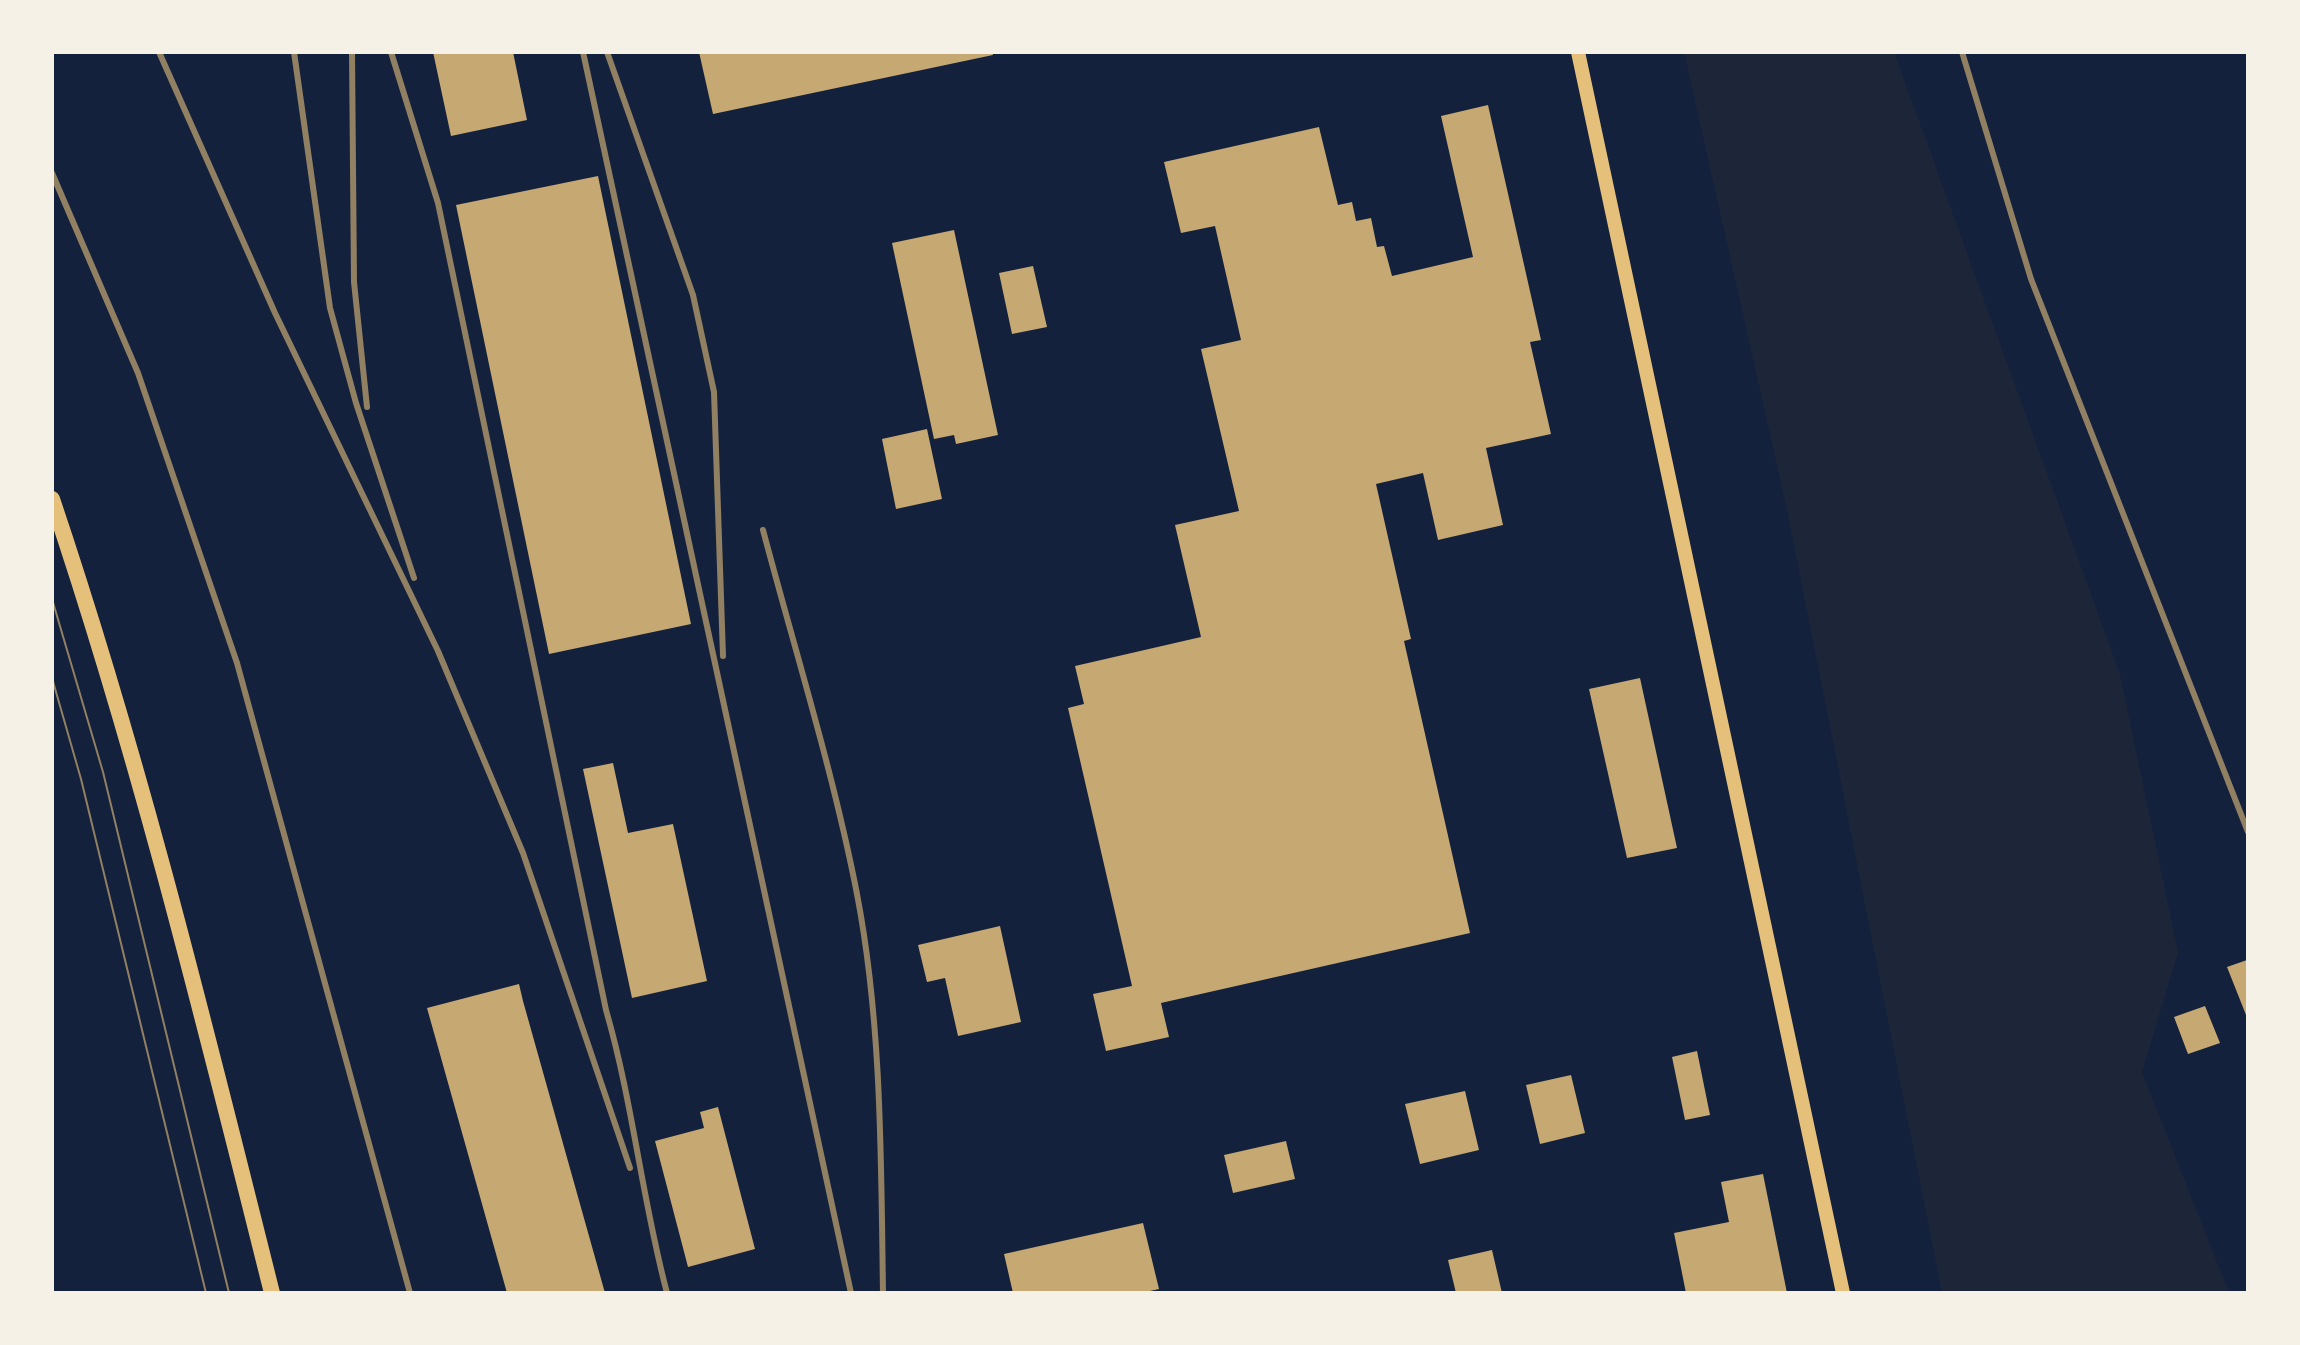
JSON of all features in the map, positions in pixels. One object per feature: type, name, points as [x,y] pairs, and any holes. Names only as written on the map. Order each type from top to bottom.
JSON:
[{"type":"main road","points":[[52,499],[107,661],[169,883],[272,1293]]},
{"type":"street","points":[[1578,52],[1843,1293]]},
{"type":"shaded area","points":[[1684,52],[1894,52],[2120,674],[2178,952],[2142,1072],[2229,1293],[1942,1293],[1787,510]]},
{"type":"building","points":[[433,52],[513,52],[527,120],[451,136]]},
{"type":"building","points":[[699,52],[992,52],[993,55],[713,114]]},
{"type":"building","points":[[1488,105],[1541,340],[1530,342],[1551,434],[1486,448],[1503,525],[1438,540],[1423,473],[1376,484],[1411,639],[1404,641],[1470,933],[1161,1003],[1169,1037],[1106,1051],[1093,994],[1132,986],[1068,708],[1084,704],[1075,666],[1201,637],[1175,525],[1239,511],[1201,349],[1241,340],[1215,226],[1181,233],[1164,162],[1319,127],[1338,205],[1352,202],[1356,221],[1371,218],[1377,247],[1384,246],[1392,276],[1473,257],[1441,116]]},
{"type":"building","points":[[598,176],[691,624],[549,654],[456,205]]},
{"type":"building","points":[[954,230],[998,435],[956,444],[954,435],[934,439],[892,243]]},
{"type":"building","points":[[1033,266],[1047,327],[1012,334],[999,273]]},
{"type":"building","points":[[927,429],[942,499],[896,509],[882,439]]},
{"type":"building","points":[[1640,678],[1677,848],[1627,858],[1589,689]]},
{"type":"building","points":[[613,763],[628,833],[673,824],[707,981],[632,998],[583,769]]},
{"type":"building","points":[[1000,926],[1021,1022],[958,1036],[945,978],[927,982],[918,945]]},
{"type":"building","points":[[2247,960],[2248,963],[2248,1020],[2227,967]]},
{"type":"building","points":[[519,984],[605,1293],[507,1293],[427,1008]]},
{"type":"building","points":[[2205,1006],[2220,1043],[2188,1054],[2174,1017]]},
{"type":"building","points":[[1697,1051],[1710,1115],[1685,1120],[1672,1057]]},
{"type":"building","points":[[1571,1075],[1585,1133],[1540,1144],[1526,1085]]},
{"type":"building","points":[[1465,1091],[1479,1150],[1420,1164],[1405,1104]]},
{"type":"building","points":[[718,1107],[755,1249],[688,1267],[655,1141],[704,1128],[700,1112]]},
{"type":"building","points":[[1286,1141],[1295,1179],[1233,1193],[1224,1155]]},
{"type":"building","points":[[1763,1174],[1787,1293],[1686,1293],[1674,1233],[1729,1222],[1721,1182]]},
{"type":"building","points":[[1143,1223],[1159,1289],[1141,1293],[1013,1293],[1004,1254]]},
{"type":"building","points":[[1492,1250],[1502,1293],[1456,1293],[1448,1260]]},
{"type":"tram line","points":[[52,599],[103,772],[229,1293]]},
{"type":"tram line","points":[[52,678],[81,779],[206,1293]]},
{"type":"railway","points":[[159,52],[275,313],[438,651],[523,853],[630,1168]]},
{"type":"railway","points":[[294,52],[330,308],[356,403],[414,578]]},
{"type":"railway","points":[[352,52],[354,282],[367,407]]},
{"type":"railway","points":[[391,52],[438,203],[667,1293]]},
{"type":"railway","points":[[583,52],[851,1293]]},
{"type":"railway","points":[[607,52],[693,295],[714,392],[723,656]]},
{"type":"railway","points":[[1962,52],[2031,279],[2248,832]]},
{"type":"railway","points":[[52,173],[138,373],[237,663],[410,1293]]},
{"type":"railway","points":[[763,530],[837,802],[865,943],[879,1093],[883,1293]]}]
